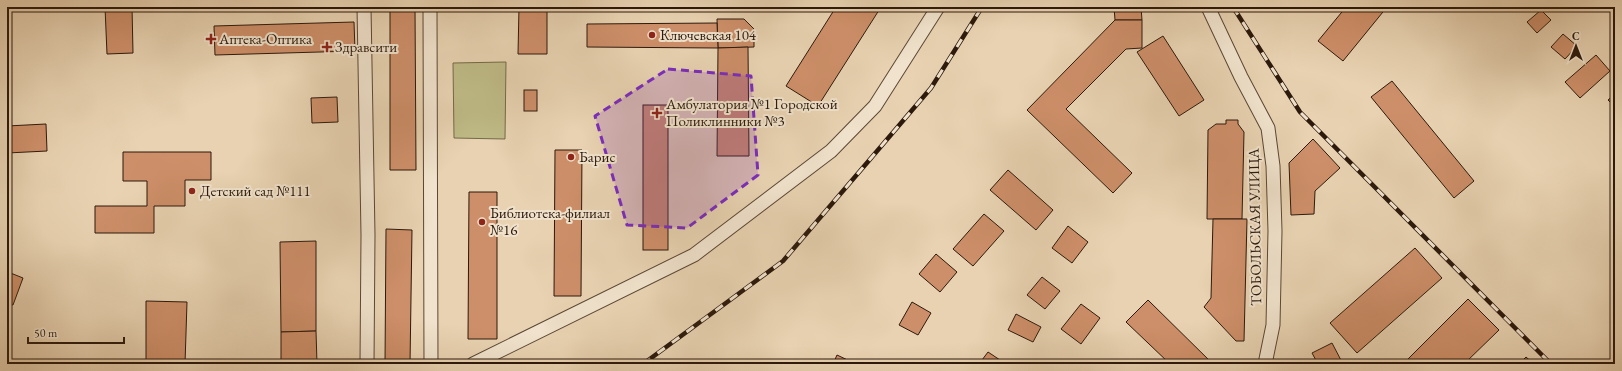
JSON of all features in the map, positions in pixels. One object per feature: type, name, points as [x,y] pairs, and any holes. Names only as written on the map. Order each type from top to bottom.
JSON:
[{"type":"street","points":[[364,7],[368,235],[367,364]]},
{"type":"street","points":[[430,7],[431,364]]},
{"type":"street","points":[[472,364],[694,255],[831,151],[875,106],[938,7]]},
{"type":"street","name":"ТОБОЛЬСКАЯ УЛИЦА","points":[[1208,7],[1249,94],[1268,128],[1273,166],[1275,231],[1273,325],[1265,364]]},
{"type":"highlighted area","points":[[668,69],[751,76],[758,175],[687,228],[627,225],[595,116]]},
{"type":"shaded area","points":[[506,62],[505,139],[454,138],[453,63]]},
{"type":"building","points":[[8,7],[8,58],[7,58]]},
{"type":"building","points":[[105,7],[132,7],[133,53],[107,54]]},
{"type":"building","points":[[390,7],[415,7],[416,170],[390,170]]},
{"type":"building","points":[[519,7],[547,7],[547,54],[518,54]]},
{"type":"building","points":[[836,7],[881,7],[818,106],[786,86]]},
{"type":"building","points":[[1114,7],[1141,7],[1142,20],[1115,20]]},
{"type":"building","points":[[1346,7],[1387,7],[1343,61],[1318,41]]},
{"type":"building","points":[[1541,10],[1551,20],[1537,33],[1527,22]]},
{"type":"building","points":[[717,19],[744,19],[754,29],[754,47],[718,48]]},
{"type":"building","points":[[1115,20],[1142,20],[1142,48],[1126,49],[1066,109],[1132,173],[1113,193],[1027,110]]},
{"type":"building","points":[[354,22],[355,51],[215,55],[214,26]]},
{"type":"building","name":"Ключевская 104","points":[[717,23],[718,48],[587,47],[587,24]]},
{"type":"building","points":[[1563,34],[1577,46],[1565,59],[1551,47]]},
{"type":"building","points":[[1163,36],[1204,100],[1179,116],[1137,52]]},
{"type":"building","points":[[748,47],[749,156],[717,156],[718,48]]},
{"type":"building","points":[[1596,55],[1610,71],[1580,98],[1565,82]]},
{"type":"building","points":[[1392,81],[1474,181],[1454,198],[1371,97]]},
{"type":"building","points":[[524,90],[537,90],[537,111],[524,111]]},
{"type":"building","points":[[1615,94],[1615,107],[1608,100]]},
{"type":"building","points":[[337,97],[338,122],[312,123],[311,98]]},
{"type":"building","points":[[643,105],[668,105],[668,250],[643,250]]},
{"type":"building","points":[[1226,120],[1238,120],[1238,124],[1244,132],[1242,219],[1207,219],[1208,130],[1216,124],[1226,124]]},
{"type":"building","points":[[46,124],[47,151],[7,153],[7,126]]},
{"type":"building","points":[[1313,139],[1340,168],[1315,191],[1314,214],[1291,215],[1289,163]]},
{"type":"building","points":[[555,150],[582,150],[581,296],[554,296]]},
{"type":"building","points":[[123,152],[211,152],[211,180],[185,180],[185,206],[154,206],[154,233],[95,233],[95,206],[147,206],[147,181],[123,181]]},
{"type":"building","points":[[1008,170],[1053,210],[1036,230],[990,190]]},
{"type":"building","points":[[469,192],[497,192],[497,339],[468,339]]},
{"type":"building","points":[[984,214],[1004,231],[973,266],[953,249]]},
{"type":"building","points":[[1213,219],[1247,219],[1244,341],[1236,341],[1204,307],[1211,298]]},
{"type":"building","points":[[1068,226],[1088,242],[1072,263],[1052,248]]},
{"type":"building","points":[[386,229],[412,230],[410,364],[385,364]]},
{"type":"building","points":[[316,241],[316,331],[281,332],[280,242]]},
{"type":"building","points":[[1415,248],[1442,278],[1357,353],[1330,323]]},
{"type":"building","points":[[936,254],[957,272],[940,292],[919,274]]},
{"type":"building","points":[[8,272],[23,278],[13,305],[7,303]]},
{"type":"building","points":[[1042,277],[1060,291],[1045,309],[1027,295]]},
{"type":"building","points":[[1468,299],[1499,330],[1464,364],[1403,364]]},
{"type":"building","points":[[1148,300],[1213,364],[1170,364],[1126,322]]},
{"type":"building","points":[[146,301],[187,302],[185,364],[146,364]]},
{"type":"building","points":[[912,302],[931,313],[918,335],[899,325]]},
{"type":"building","points":[[1081,304],[1100,318],[1081,344],[1061,329]]},
{"type":"building","points":[[1016,314],[1041,327],[1033,342],[1008,330]]},
{"type":"building","points":[[316,331],[317,364],[281,364],[281,332]]},
{"type":"building","points":[[1332,343],[1343,364],[1318,364],[1312,353]]},
{"type":"building","points":[[988,352],[1006,364],[979,364]]},
{"type":"building","points":[[837,355],[856,364],[833,364]]},
{"type":"building","points":[[1526,357],[1534,364],[1519,364]]},
{"type":"railway","points":[[643,364],[783,261],[931,88],[982,7]]},
{"type":"railway","points":[[1233,7],[1300,112],[1551,364]]},
{"type":"place","name":"Ключевская 104","points":[[652,35]]},
{"type":"place","name":"Аптека-Оптика","points":[[211,39]]},
{"type":"place","name":"Здравсити","points":[[327,47]]},
{"type":"place","name":"Амбулатория №1 Городской Поликлинники №3","points":[[657,113]]},
{"type":"place","name":"Барис","points":[[571,157]]},
{"type":"place","name":"Детский сад №111","points":[[192,191]]},
{"type":"place","name":"Библиотека-филиал №16","points":[[482,222]]}]
